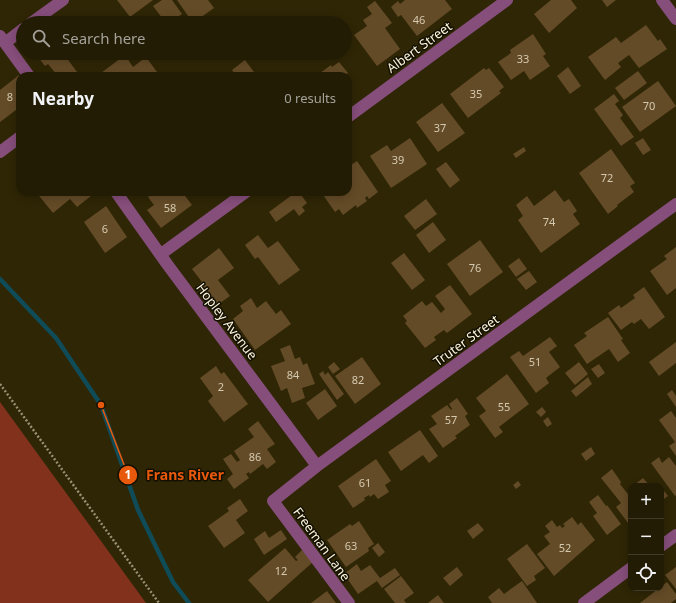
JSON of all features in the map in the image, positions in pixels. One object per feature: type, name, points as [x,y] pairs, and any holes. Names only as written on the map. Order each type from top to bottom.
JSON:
[{"type":"street","points":[[41,16],[63,0]]},
{"type":"street","name":"Albert Street","points":[[352,114],[507,0]]},
{"type":"street","points":[[662,0],[676,19]]},
{"type":"street","points":[[16,32],[2,39],[16,58]]},
{"type":"street","points":[[17,60],[26,72]]},
{"type":"street","points":[[0,152],[16,140]]},
{"type":"street","name":"Hopley Avenue","points":[[119,196],[317,466]]},
{"type":"street","points":[[160,254],[240,196]]},
{"type":"street","name":"Truter Street","points":[[273,501],[317,466],[676,204]]},
{"type":"street","name":"Freeman Lane","points":[[273,501],[349,603]]},
{"type":"street","points":[[664,544],[676,536]]},
{"type":"street","points":[[584,603],[628,570]]},
{"type":"path","points":[[0,384],[159,603]]},
{"type":"shaded area","points":[[0,402],[146,603],[0,603]]},
{"type":"building","points":[[117,0],[153,0],[131,16],[129,16]]},
{"type":"building","points":[[162,0],[172,0],[182,14],[179,16],[161,16],[153,6]]},
{"type":"building","points":[[177,0],[208,0],[214,8],[203,16],[188,16]]},
{"type":"building","points":[[405,0],[445,0],[452,9],[417,36],[401,15],[398,17],[391,7],[398,1],[400,4]]},
{"type":"building","points":[[551,0],[571,0],[577,8],[549,33],[534,14]]},
{"type":"building","points":[[602,0],[616,0],[607,7]]},
{"type":"building","points":[[375,1],[392,23],[385,28],[400,49],[377,66],[354,35],[367,26],[363,20],[372,14],[367,7]]},
{"type":"building","points":[[646,25],[658,41],[660,39],[667,49],[639,68],[629,55],[618,63],[621,67],[605,80],[588,57],[616,37],[621,43]]},
{"type":"building","points":[[533,34],[546,54],[543,56],[550,66],[530,80],[524,71],[511,80],[498,62],[511,53],[510,50]]},
{"type":"building","points":[[40,60],[68,60],[77,72],[55,72],[48,64],[45,66]]},
{"type":"building","points":[[118,60],[128,60],[133,67],[142,60],[148,60],[157,72],[102,72]]},
{"type":"building","points":[[245,60],[254,72],[233,72],[232,70]]},
{"type":"building","points":[[339,62],[347,72],[321,72],[331,65],[332,67]]},
{"type":"building","points":[[568,67],[581,86],[570,94],[557,76]]},
{"type":"building","points":[[484,68],[486,70],[489,68],[504,87],[499,91],[501,93],[468,118],[450,94]]},
{"type":"building","points":[[638,71],[647,83],[624,100],[615,88]]},
{"type":"building","points":[[16,77],[16,110],[0,122],[0,90]]},
{"type":"building","points":[[658,81],[676,106],[640,132],[622,107]]},
{"type":"building","points":[[614,94],[619,101],[615,104],[623,115],[620,118],[634,137],[621,146],[594,109]]},
{"type":"building","points":[[442,103],[465,133],[438,152],[416,122]]},
{"type":"building","points":[[410,138],[427,164],[391,188],[370,156],[387,145],[391,151]]},
{"type":"building","points":[[643,138],[651,150],[643,155],[635,143]]},
{"type":"building","points":[[524,147],[526,151],[516,158],[513,154]]},
{"type":"building","points":[[611,149],[635,183],[630,186],[634,192],[608,214],[579,173]]},
{"type":"building","points":[[357,161],[378,192],[369,199],[367,196],[365,198],[367,201],[357,208],[356,205],[343,215],[339,209],[335,212],[324,196],[352,196],[352,164]]},
{"type":"building","points":[[446,162],[460,180],[450,188],[436,169]]},
{"type":"building","points":[[555,190],[564,202],[569,199],[577,211],[573,214],[580,224],[541,253],[518,220],[523,216],[516,205],[527,196],[534,206]]},
{"type":"building","points":[[39,196],[91,196],[77,207],[70,199],[53,213]]},
{"type":"building","points":[[185,196],[192,205],[161,228],[147,210],[154,205],[148,197]]},
{"type":"building","points":[[291,196],[302,196],[307,203],[302,207],[305,211],[299,216],[294,209],[276,222],[269,212]]},
{"type":"building","points":[[426,199],[437,214],[415,230],[404,216]]},
{"type":"building","points":[[106,206],[127,237],[105,253],[84,222]]},
{"type":"building","points":[[433,222],[446,240],[429,253],[416,235]]},
{"type":"building","points":[[258,235],[268,248],[278,241],[300,270],[279,285],[258,257],[255,259],[245,245]]},
{"type":"building","points":[[480,240],[503,272],[470,296],[447,264]]},
{"type":"building","points":[[676,247],[676,288],[667,295],[650,271],[667,259],[664,256]]},
{"type":"building","points":[[219,248],[234,268],[218,280],[230,296],[213,308],[197,286],[202,282],[192,269]]},
{"type":"building","points":[[404,253],[425,280],[412,290],[391,263]]},
{"type":"building","points":[[519,258],[527,269],[516,277],[508,266]]},
{"type":"building","points":[[529,271],[537,282],[526,290],[517,279]]},
{"type":"building","points":[[450,285],[472,314],[447,333],[444,330],[434,337],[436,340],[425,348],[405,323],[407,321],[403,316],[422,301],[426,306],[432,302],[441,313],[445,309],[435,296]]},
{"type":"building","points":[[644,287],[665,317],[649,329],[641,319],[634,324],[632,322],[621,330],[608,313],[619,305],[621,308],[635,298],[633,295]]},
{"type":"building","points":[[251,298],[257,308],[266,301],[276,314],[281,310],[291,324],[255,350],[233,319],[243,311],[240,306]]},
{"type":"building","points":[[608,317],[623,339],[621,340],[630,353],[618,362],[609,349],[587,364],[574,345],[587,336],[584,333]]},
{"type":"building","points":[[550,337],[557,346],[549,352],[560,367],[546,378],[549,383],[536,393],[510,357],[519,351],[523,356]]},
{"type":"building","points":[[676,342],[676,363],[659,376],[649,362]]},
{"type":"building","points":[[290,345],[295,359],[300,357],[303,365],[307,363],[315,384],[302,388],[305,398],[292,403],[287,388],[281,391],[271,366],[285,361],[280,349]]},
{"type":"building","points":[[362,357],[381,384],[355,404],[335,376]]},
{"type":"building","points":[[334,362],[340,369],[333,374],[328,367]]},
{"type":"building","points":[[579,362],[588,374],[575,385],[565,373]]},
{"type":"building","points":[[599,364],[605,373],[598,378],[591,369]]},
{"type":"building","points":[[216,366],[221,374],[224,372],[248,404],[224,422],[208,401],[213,396],[200,378]]},
{"type":"building","points":[[323,371],[325,375],[328,372],[344,394],[337,400],[319,374]]},
{"type":"building","points":[[507,374],[529,404],[499,427],[503,432],[495,438],[479,416],[486,411],[476,398]]},
{"type":"building","points":[[588,377],[592,384],[576,397],[571,391]]},
{"type":"building","points":[[325,389],[337,406],[318,420],[306,403]]},
{"type":"building","points":[[672,390],[676,396],[676,407],[667,394]]},
{"type":"building","points":[[457,398],[468,414],[465,416],[470,425],[455,436],[457,438],[443,448],[429,429],[437,424],[431,416],[447,405],[451,410],[452,409],[449,404]]},
{"type":"building","points":[[542,407],[546,412],[541,417],[536,412]]},
{"type":"building","points":[[671,411],[676,418],[676,456],[669,446],[675,442],[659,420]]},
{"type":"building","points":[[548,417],[552,424],[547,427],[543,421]]},
{"type":"building","points":[[258,421],[275,444],[267,449],[276,462],[267,469],[263,464],[250,474],[249,472],[246,474],[249,478],[234,489],[227,479],[233,474],[223,459],[231,454],[237,462],[240,460],[234,451],[254,437],[248,429]]},
{"type":"building","points":[[420,430],[438,456],[429,463],[423,455],[401,471],[388,452]]},
{"type":"building","points":[[591,447],[595,454],[586,461],[581,454]]},
{"type":"building","points":[[659,457],[662,463],[669,457],[676,466],[675,496],[651,463]]},
{"type":"building","points":[[376,459],[391,481],[385,485],[389,492],[378,499],[374,494],[370,497],[369,495],[364,498],[365,500],[353,508],[338,486]]},
{"type":"building","points":[[612,469],[621,482],[620,484],[628,494],[628,523],[616,507],[621,503],[601,478]]},
{"type":"building","points":[[643,478],[647,483],[637,483]]},
{"type":"building","points":[[518,481],[521,485],[516,489],[513,485]]},
{"type":"building","points":[[664,491],[668,496],[664,499]]},
{"type":"building","points":[[598,495],[621,524],[607,535],[593,516],[597,513],[589,502]]},
{"type":"building","points":[[240,499],[248,511],[236,520],[245,533],[224,548],[208,526],[229,511],[227,508]]},
{"type":"building","points":[[572,517],[578,525],[581,522],[595,540],[554,576],[537,554],[550,544],[544,536],[550,532],[545,526],[552,520],[557,527],[560,525],[562,528],[565,526],[563,524]]},
{"type":"building","points":[[359,521],[374,544],[368,548],[369,551],[346,567],[327,540],[350,524],[352,526]]},
{"type":"building","points":[[478,523],[484,530],[473,539],[467,531]]},
{"type":"building","points":[[281,530],[287,539],[264,555],[254,539],[265,531],[269,538]]},
{"type":"building","points":[[378,543],[385,552],[379,557],[372,548]]},
{"type":"building","points":[[527,544],[545,568],[534,576],[536,580],[527,586],[507,559]]},
{"type":"building","points":[[285,548],[296,561],[298,560],[295,557],[302,550],[313,562],[268,602],[248,580]]},
{"type":"building","points":[[357,564],[361,571],[370,565],[380,578],[395,568],[400,575],[382,588],[377,581],[358,594],[344,574]]},
{"type":"building","points":[[457,567],[463,575],[450,586],[443,578]]},
{"type":"building","points":[[676,567],[676,589],[665,575]]},
{"type":"building","points":[[401,576],[414,593],[404,600],[406,603],[395,603],[384,589]]},
{"type":"building","points":[[522,581],[537,603],[492,603],[488,597],[499,588],[504,594]]},
{"type":"building","points":[[667,582],[676,594],[676,599],[671,603],[640,603],[655,591],[664,591],[664,584]]},
{"type":"building","points":[[327,591],[336,603],[311,603]]},
{"type":"building","points":[[438,595],[444,603],[428,603]]},
{"type":"waterway","points":[[0,279],[56,338],[101,405],[138,510],[173,582],[189,603]]},
{"type":"place","name":"Frans River","points":[[101,405]]}]
